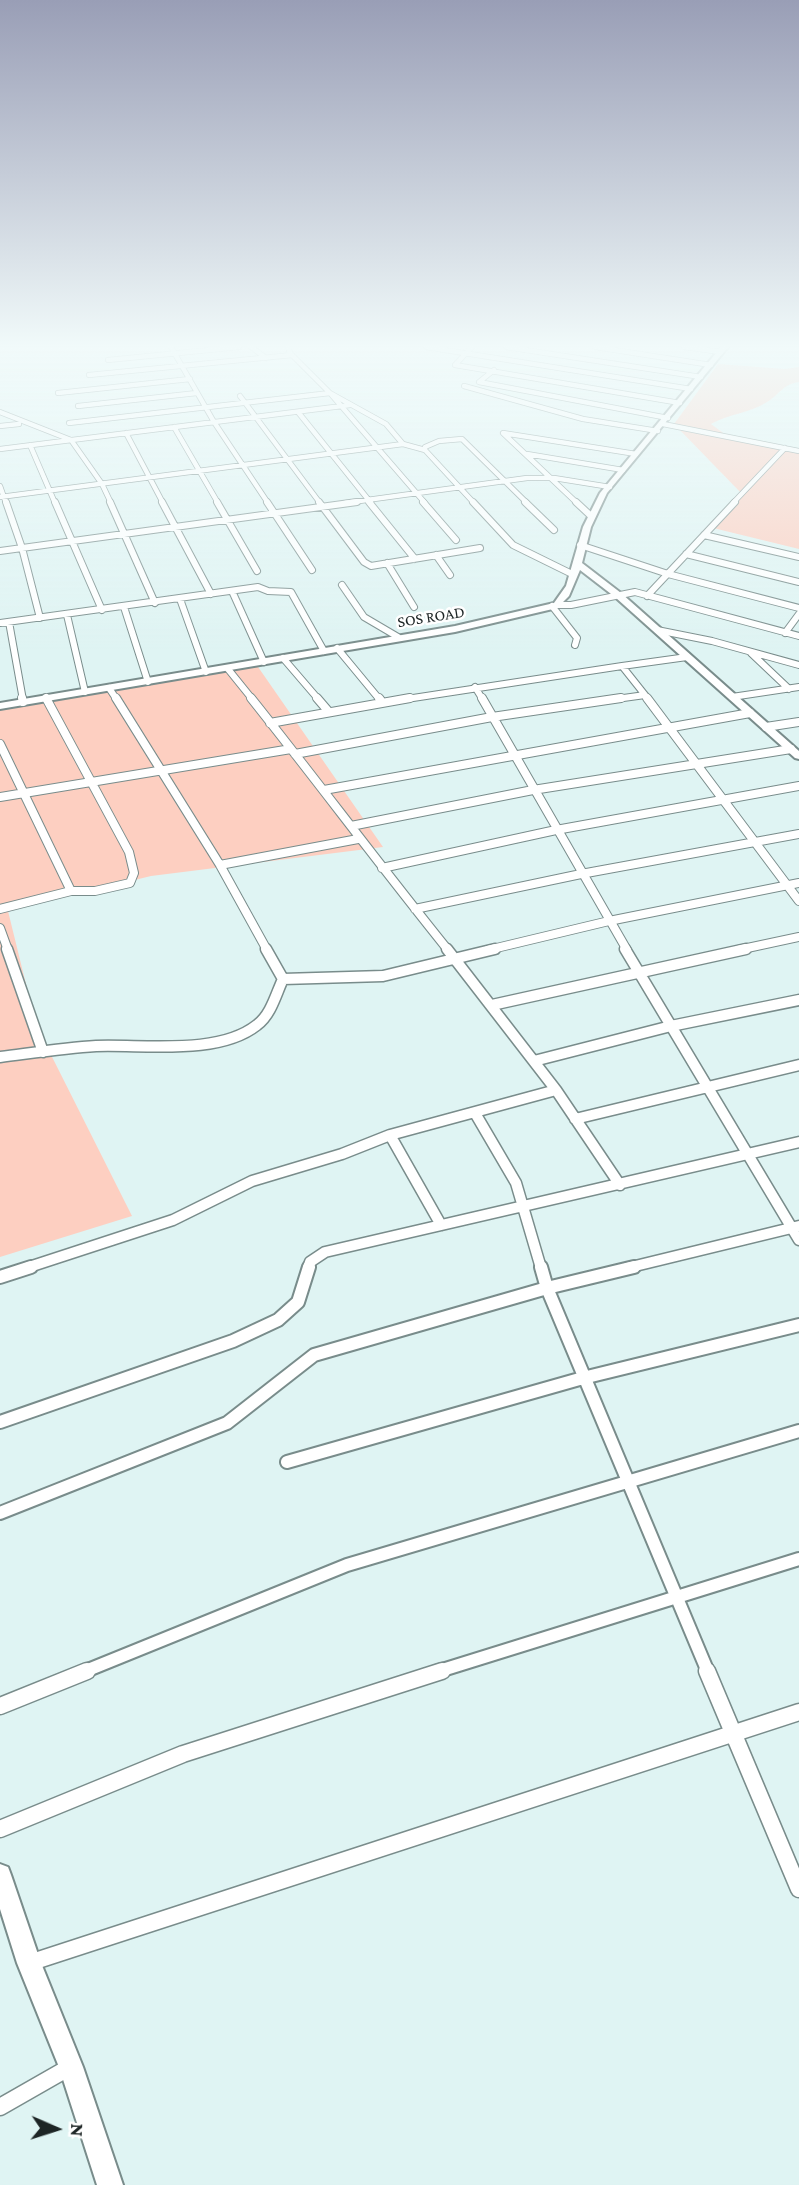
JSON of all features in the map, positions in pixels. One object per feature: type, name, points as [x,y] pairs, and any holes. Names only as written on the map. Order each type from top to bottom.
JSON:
[{"type":"street","points":[[32,449],[102,610]]},
{"type":"street","points":[[77,449],[102,484],[155,603]]},
{"type":"street","points":[[135,449],[211,594]]},
{"type":"street","points":[[187,449],[257,571]]},
{"type":"street","points":[[233,449],[312,569]]},
{"type":"street","points":[[280,449],[364,562],[371,566],[480,548]]},
{"type":"street","points":[[328,449],[415,559]]},
{"type":"street","points":[[2,497],[361,449]]},
{"type":"street","points":[[377,449],[456,540]]},
{"type":"street","points":[[422,449],[513,545],[577,570],[618,595],[799,757]]},
{"type":"street","points":[[472,449],[554,530]]},
{"type":"street","points":[[520,449],[591,516]]},
{"type":"street","points":[[604,449],[636,454]]},
{"type":"street","points":[[554,605],[562,600],[577,570],[580,545],[591,516],[641,449]]},
{"type":"street","points":[[647,596],[784,449]]},
{"type":"street","points":[[526,454],[623,470]]},
{"type":"street","points":[[0,551],[503,481],[552,478],[610,487]]},
{"type":"street","points":[[0,486],[22,548],[40,618]]},
{"type":"street","points":[[704,535],[799,557]]},
{"type":"street","points":[[580,545],[668,574],[799,608]]},
{"type":"street","points":[[686,554],[799,582]]},
{"type":"street","points":[[436,555],[450,575]]},
{"type":"street","points":[[387,563],[414,607]]},
{"type":"street","points":[[342,585],[363,619],[398,637]]},
{"type":"street","points":[[0,623],[258,587],[268,591],[291,592],[324,651]]},
{"type":"street","points":[[232,591],[264,662]]},
{"type":"street","points":[[554,605],[571,605],[635,592],[799,636]]},
{"type":"street","points":[[180,599],[206,672]]},
{"type":"street","points":[[554,605],[577,638],[575,645]]},
{"type":"street","name":"SOS ROAD","points":[[0,706],[455,629],[554,605]]},
{"type":"street","points":[[124,607],[148,682]]},
{"type":"street","points":[[785,633],[799,614]]},
{"type":"street","points":[[67,615],[85,692]]},
{"type":"street","points":[[9,622],[23,702]]},
{"type":"street","points":[[657,630],[799,665]]},
{"type":"street","points":[[337,648],[382,702]]},
{"type":"street","points":[[749,651],[789,689]]},
{"type":"street","points":[[270,723],[475,687],[687,657]]},
{"type":"street","points":[[283,658],[329,712]]},
{"type":"street","points":[[622,666],[799,901]]},
{"type":"street","points":[[228,669],[324,790],[358,839],[492,1005],[556,1090],[620,1185]]},
{"type":"street","points":[[475,687],[638,971],[795,1227],[799,1240]]},
{"type":"street","points":[[732,697],[799,687]]},
{"type":"street","points":[[109,688],[220,865],[283,979]]},
{"type":"street","points":[[0,797],[158,770],[293,752],[492,717],[645,695]]},
{"type":"street","points":[[0,909],[71,891],[96,891],[130,883],[134,873],[128,852],[46,698]]},
{"type":"street","points":[[324,790],[514,753],[750,713]]},
{"type":"street","points":[[766,727],[799,722]]},
{"type":"street","points":[[0,744],[71,891]]},
{"type":"street","points":[[351,826],[533,790],[791,749]]},
{"type":"street","points":[[382,867],[556,830],[799,786]]},
{"type":"street","points":[[415,909],[582,874],[799,834]]},
{"type":"street","points":[[220,865],[358,839]]},
{"type":"street","points":[[283,979],[308,974],[357,979],[383,976],[609,921],[799,883]]},
{"type":"street","points":[[0,928],[43,1052]]},
{"type":"street","points":[[492,1005],[799,937]]},
{"type":"street","points":[[0,1057],[95,1046],[190,1045],[226,1039],[257,1027],[268,1012],[283,979]]},
{"type":"street","points":[[534,1061],[671,1026],[799,1000]]},
{"type":"street","points":[[575,1119],[799,1065]]},
{"type":"street","points":[[0,1277],[173,1220],[252,1181],[342,1154],[390,1135],[556,1090]]},
{"type":"street","points":[[475,1114],[516,1183],[547,1288],[583,1378],[798,1882]]},
{"type":"street","points":[[390,1135],[441,1225]]},
{"type":"street","points":[[0,1422],[233,1341],[278,1320],[298,1302],[310,1262],[325,1252],[799,1142]]},
{"type":"street","points":[[0,1513],[227,1423],[246,1411],[283,1377],[314,1355],[547,1288],[795,1227]]},
{"type":"street","points":[[288,1462],[583,1378],[799,1325]]},
{"type":"street","points":[[0,1706],[347,1565],[799,1431]]},
{"type":"street","points":[[0,1829],[183,1754],[677,1595],[799,1559]]},
{"type":"street","points":[[29,1963],[799,1712]]},
{"type":"street","points":[[0,1875],[29,1963],[71,2067],[110,2185]]},
{"type":"street","points":[[0,2107],[71,2067]]},
{"type":"shaded area","points":[[698,449],[799,449],[799,549],[709,527],[743,495]]},
{"type":"shaded area","points":[[256,664],[383,847],[151,876],[8,911],[36,1025],[132,1216],[0,1257],[0,704]]}]
